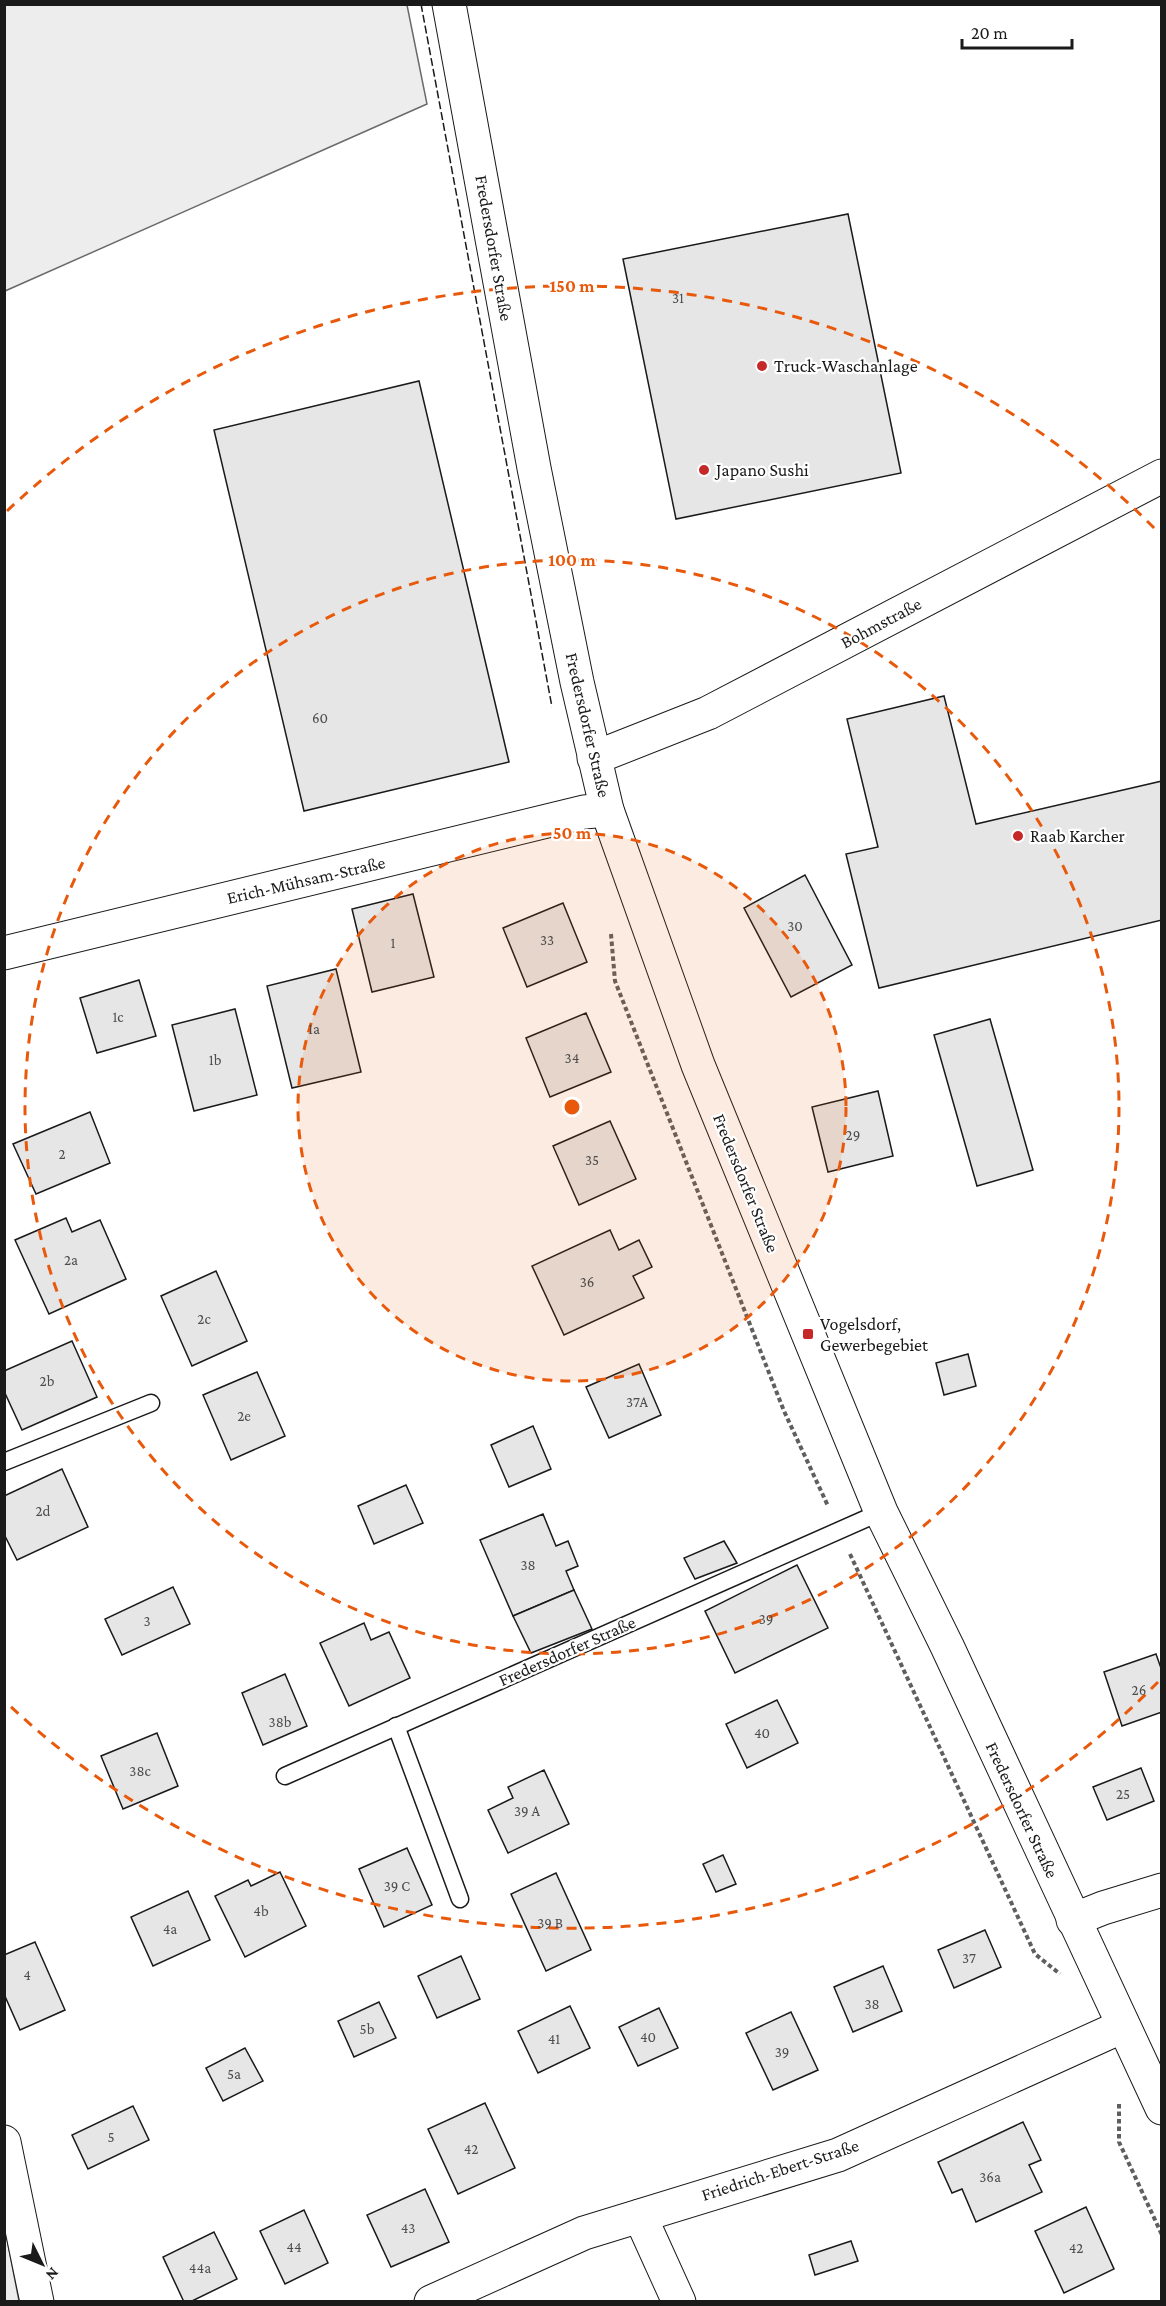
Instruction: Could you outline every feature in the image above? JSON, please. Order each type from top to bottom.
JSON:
[{"type":"street","name":"Fredersdorfer Straße","points":[[449,4],[534,468],[594,758],[607,810],[698,1065],[881,1512],[946,1646],[1161,2108]]},
{"type":"street","name":"Bohmstraße","points":[[594,758],[708,713],[1161,476]]},
{"type":"street","name":"Erich-Mühsam-Straße","points":[[4,953],[584,812],[607,810]]},
{"type":"street","points":[[1073,1920],[1102,1908],[1161,1890]]},
{"type":"street","name":"Friedrich-Ebert-Straße","points":[[431,2301],[584,2233],[838,2155],[1123,2026]]},
{"type":"street","points":[[4,2142],[37,2301]]},
{"type":"street","points":[[640,2216],[679,2301]]},
{"type":"lane","points":[[4,1462],[151,1403]]},
{"type":"lane","name":"Fredersdorfer Straße","points":[[285,1776],[881,1512]]},
{"type":"lane","points":[[396,1726],[460,1899]]},
{"type":"shaded area","points":[[5,4],[407,5],[427,104],[5,291]]},
{"type":"shaded area","points":[[5,2229],[19,2301],[5,2301]]},
{"type":"building","name":"Truck-Waschanlage","points":[[848,214],[901,473],[676,519],[623,259]]},
{"type":"building","points":[[419,381],[509,762],[304,811],[214,430]]},
{"type":"building","name":"Raab Karcher","points":[[944,696],[976,824],[1162,781],[1162,920],[879,988],[846,854],[878,847],[847,719]]},
{"type":"building","points":[[805,875],[852,965],[791,997],[744,908]]},
{"type":"building","points":[[413,894],[434,977],[372,992],[352,909]]},
{"type":"building","points":[[563,903],[587,962],[527,987],[503,928]]},
{"type":"building","points":[[336,969],[361,1072],[292,1088],[267,986]]},
{"type":"building","points":[[139,980],[156,1036],[97,1053],[80,998]]},
{"type":"building","points":[[235,1009],[257,1095],[194,1111],[172,1025]]},
{"type":"building","points":[[586,1013],[611,1072],[550,1097],[526,1038]]},
{"type":"building","points":[[990,1019],[1033,1170],[977,1186],[934,1035]]},
{"type":"building","points":[[878,1091],[893,1156],[828,1172],[812,1107]]},
{"type":"building","points":[[90,1112],[110,1163],[36,1194],[13,1144]]},
{"type":"building","points":[[610,1121],[636,1179],[579,1205],[553,1146]]},
{"type":"building","points":[[66,1218],[72,1232],[100,1220],[126,1279],[49,1314],[15,1240]]},
{"type":"building","points":[[610,1230],[619,1250],[639,1240],[652,1267],[633,1276],[644,1298],[564,1335],[532,1266]]},
{"type":"building","points":[[216,1271],[247,1341],[192,1366],[161,1296]]},
{"type":"building","points":[[72,1341],[97,1397],[22,1430],[4,1391],[4,1371]]},
{"type":"building","points":[[968,1354],[976,1386],[944,1395],[936,1363]]},
{"type":"building","points":[[639,1364],[661,1415],[609,1438],[586,1387]]},
{"type":"building","points":[[257,1372],[285,1436],[231,1460],[203,1395]]},
{"type":"building","points":[[533,1426],[551,1469],[509,1487],[491,1445]]},
{"type":"building","points":[[62,1469],[88,1527],[17,1560],[4,1534],[4,1496]]},
{"type":"building","points":[[406,1485],[423,1523],[374,1544],[358,1506]]},
{"type":"building","points":[[543,1514],[556,1546],[568,1541],[578,1566],[566,1571],[574,1590],[513,1616],[480,1540]]},
{"type":"building","points":[[724,1541],[737,1563],[695,1579],[684,1558]]},
{"type":"building","points":[[797,1565],[828,1628],[735,1673],[705,1611]]},
{"type":"building","points":[[173,1587],[190,1624],[122,1655],[105,1619]]},
{"type":"building","points":[[574,1590],[592,1629],[531,1653],[513,1616]]},
{"type":"building","points":[[364,1623],[371,1640],[389,1632],[410,1678],[349,1706],[320,1643]]},
{"type":"building","points":[[1156,1654],[1162,1671],[1162,1712],[1122,1726],[1104,1672]]},
{"type":"building","points":[[285,1674],[307,1726],[263,1745],[242,1693]]},
{"type":"building","points":[[777,1700],[798,1743],[747,1768],[726,1724]]},
{"type":"building","points":[[157,1733],[178,1786],[123,1809],[101,1756]]},
{"type":"building","points":[[1141,1768],[1154,1801],[1107,1820],[1093,1787]]},
{"type":"building","points":[[544,1770],[569,1824],[508,1853],[488,1810],[513,1798],[508,1787]]},
{"type":"building","points":[[407,1848],[432,1905],[384,1927],[359,1869]]},
{"type":"building","points":[[723,1855],[736,1884],[716,1892],[703,1864]]},
{"type":"building","points":[[280,1872],[306,1926],[245,1957],[215,1896],[248,1880],[251,1886]]},
{"type":"building","points":[[556,1873],[591,1950],[546,1971],[511,1894]]},
{"type":"building","points":[[188,1891],[210,1940],[153,1966],[131,1917]]},
{"type":"building","points":[[985,1930],[1001,1967],[954,1988],[938,1950]]},
{"type":"building","points":[[35,1942],[65,2010],[20,2030],[4,1994],[4,1955]]},
{"type":"building","points":[[461,1956],[480,1999],[437,2018],[418,1976]]},
{"type":"building","points":[[883,1966],[902,2011],[853,2032],[834,1987]]},
{"type":"building","points":[[379,2002],[396,2038],[354,2057],[338,2021]]},
{"type":"building","points":[[570,2006],[590,2048],[538,2073],[518,2031]]},
{"type":"building","points":[[659,2008],[678,2048],[638,2066],[619,2027]]},
{"type":"building","points":[[791,2012],[818,2070],[773,2090],[746,2033]]},
{"type":"building","points":[[245,2048],[263,2081],[223,2101],[206,2068]]},
{"type":"building","points":[[485,2103],[515,2168],[458,2194],[428,2129]]},
{"type":"building","points":[[133,2106],[149,2140],[88,2169],[72,2135]]},
{"type":"building","points":[[1023,2122],[1041,2160],[1029,2165],[1042,2192],[976,2222],[962,2189],[952,2193],[938,2162]]},
{"type":"building","points":[[425,2189],[449,2242],[391,2267],[367,2215]]},
{"type":"building","points":[[1086,2207],[1114,2269],[1064,2293],[1035,2231]]},
{"type":"building","points":[[304,2210],[328,2263],[285,2284],[260,2231]]},
{"type":"building","points":[[214,2232],[237,2279],[190,2302],[184,2302],[163,2257]]},
{"type":"building","points":[[851,2241],[858,2261],[815,2275],[809,2255]]},
{"type":"fence","points":[[421,4],[552,707]]},
{"type":"place","name":"Truck-Waschanlage","points":[[762,366]]},
{"type":"place","name":"Japano Sushi","points":[[704,470]]},
{"type":"place","name":"Raab Karcher","points":[[1018,836]]},
{"type":"place","name":"Vogelsdorf, Gewerbegebiet","points":[[808,1334]]}]
